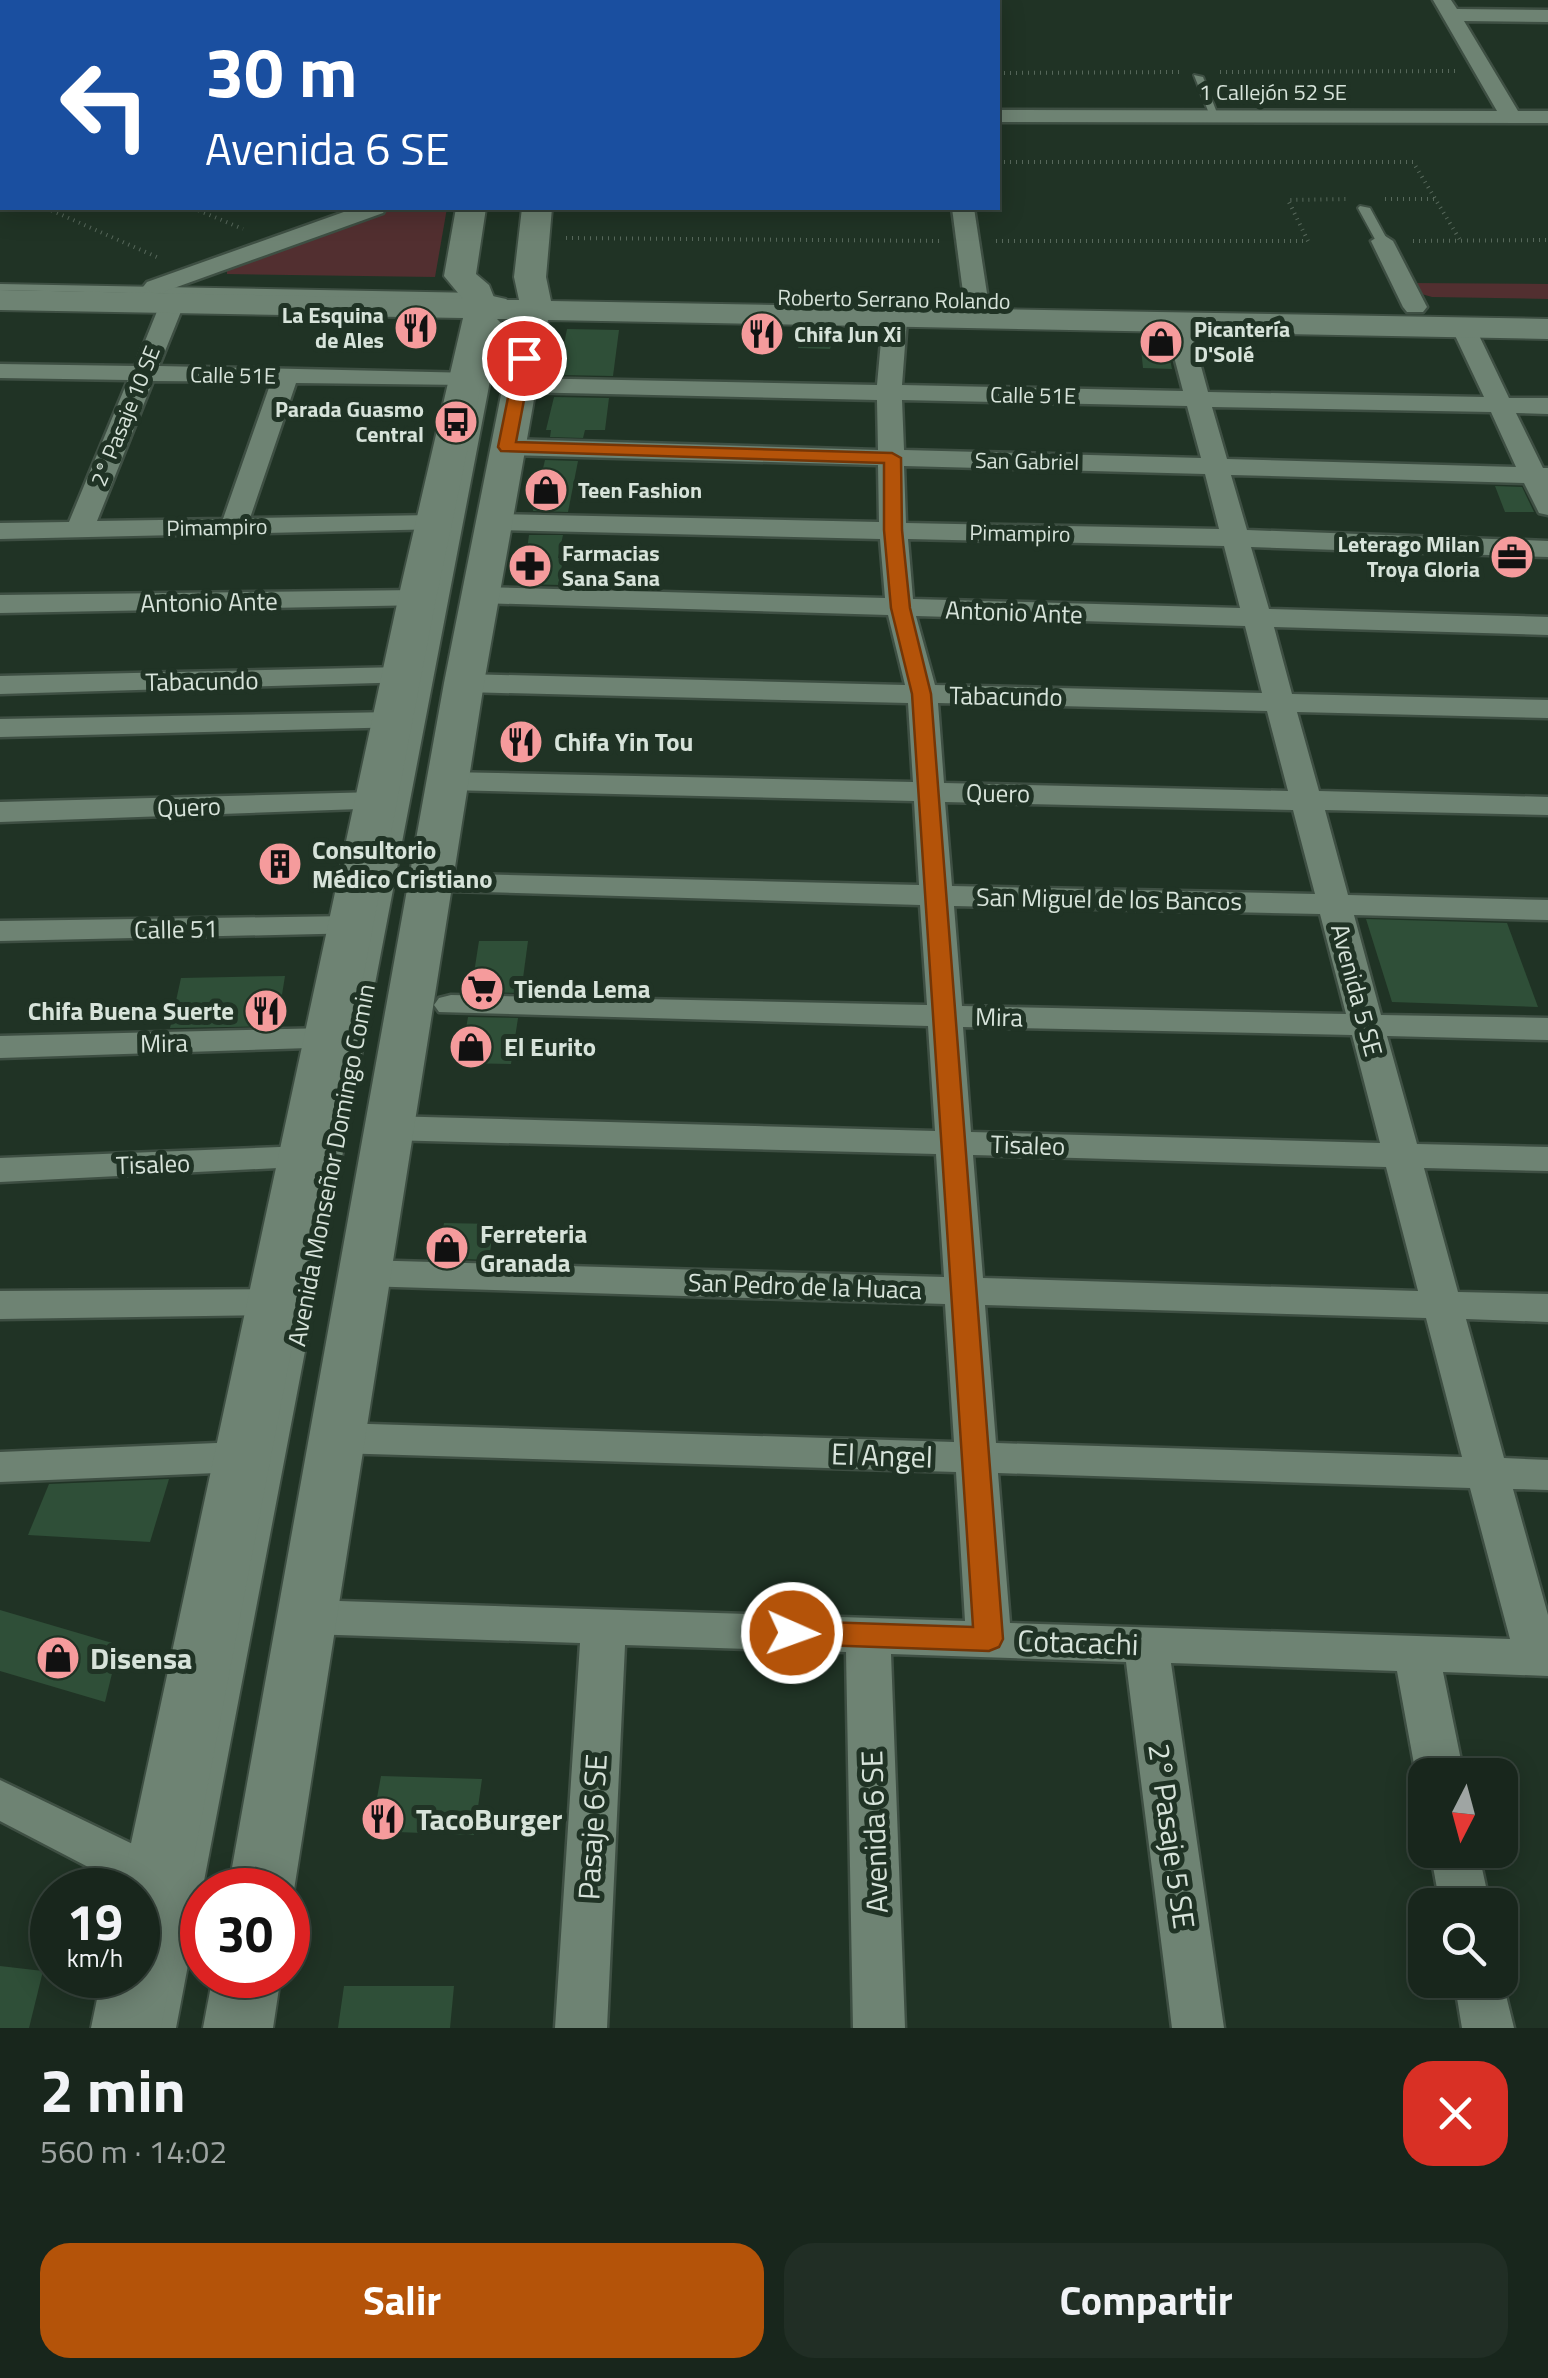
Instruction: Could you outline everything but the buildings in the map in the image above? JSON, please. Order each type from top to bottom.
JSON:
[{"type":"main road","points":[[472,210],[460,276],[479,300],[490,276],[500,210]]},
{"type":"main road","points":[[528,305],[537,210]]},
{"type":"main road","points":[[528,305],[556,276],[560,223]]},
{"type":"main road","name":"Roberto Serrano Rolando","points":[[0,291],[479,300],[896,318],[1548,329]]},
{"type":"main road","name":"Avenida Monseñor Domingo Comin","points":[[158,1868],[479,300]]},
{"type":"main road","name":"Roberto Serrano Rolando","points":[[528,305],[976,300],[1548,310]]},
{"type":"main road","name":"Avenida Monseñor Domingo Comin","points":[[265,1868],[336,1438],[349,1275],[387,1128],[519,385],[528,305]]},
{"type":"main road","name":"Avenida Monseñor Domingo Comin","points":[[126,2028],[132,1998]]},
{"type":"main road","points":[[238,2028],[243,1998]]},
{"type":"street","points":[[1446,8],[1548,16]]},
{"type":"street","points":[[1446,8],[1511,117]]},
{"type":"street","name":"1 Callejón 52 SE","points":[[1000,116],[1548,118]]},
{"type":"street","points":[[163,296],[194,273],[369,210]]},
{"type":"street","points":[[963,210],[976,300]]},
{"type":"street","points":[[1382,241],[1415,307]]},
{"type":"street","name":"2° Pasaje 10 SE","points":[[80,530],[142,373],[163,296]]},
{"type":"street","points":[[896,318],[888,392],[893,530],[900,608],[922,694],[989,1639]]},
{"type":"street","name":"Avenida 5 SE","points":[[1177,322],[1488,1473],[1543,1658]]},
{"type":"street","points":[[1463,327],[1500,405],[1541,476],[1548,507]]},
{"type":"street","name":"Calle 51E","points":[[0,371],[466,378]]},
{"type":"street","points":[[234,526],[286,375]]},
{"type":"street","name":"Calle 51E","points":[[519,385],[1548,406]]},
{"type":"street","name":"San Gabriel","points":[[506,447],[1541,476]]},
{"type":"street","name":"Pimampiro","points":[[492,522],[1548,549]]},
{"type":"street","name":"Pimampiro","points":[[0,531],[434,523]]},
{"type":"street","name":"Antonio Ante","points":[[479,595],[1548,626]]},
{"type":"street","name":"Antonio Ante","points":[[0,604],[418,599]]},
{"type":"street","name":"Tabacundo","points":[[464,683],[1548,709]]},
{"type":"street","name":"Tabacundo","points":[[0,686],[399,698]]},
{"type":"street","name":"Tabacundo","points":[[0,728],[399,698]]},
{"type":"street","name":"Quero","points":[[448,781],[1548,806]]},
{"type":"street","name":"Quero","points":[[0,812],[378,802]]},
{"type":"street","name":"San Miguel de los Bancos","points":[[430,883],[1548,910]]},
{"type":"street","name":"Calle 51","points":[[0,931],[351,926]]},
{"type":"street","name":"Mira","points":[[450,1005],[1548,1030]]},
{"type":"street","name":"Mira","points":[[0,1047],[328,1039]]},
{"type":"street","name":"Tisaleo","points":[[387,1128],[1548,1159]]},
{"type":"street","name":"Tisaleo","points":[[0,1170],[305,1158]]},
{"type":"street","name":"San Pedro de la Huaca","points":[[349,1275],[1548,1308]]},
{"type":"street","points":[[0,1305],[276,1302]]},
{"type":"street","name":"El Angel","points":[[336,1438],[1548,1475]]},
{"type":"street","points":[[0,1467],[241,1457]]},
{"type":"street","name":"Cotacachi","points":[[308,1616],[1543,1658]]},
{"type":"street","name":"Pasaje 6 SE","points":[[580,2028],[603,1626]]},
{"type":"street","name":"Avenida 6 SE","points":[[868,1636],[879,2028]]},
{"type":"street","name":"2° Pasaje 5 SE","points":[[1146,1644],[1198,2028]]},
{"type":"street","points":[[1417,1654],[1437,1758]]},
{"type":"street","points":[[0,1799],[136,1868]]},
{"type":"street","points":[[1482,1998],[1488,2028]]},
{"type":"lane","points":[[1195,74],[1214,116]]},
{"type":"lane","points":[[1362,203],[1382,241]]},
{"type":"lane","name":"Roberto Serrano Rolando","points":[[0,291],[458,305],[479,300]]},
{"type":"lane","name":"Avenida Monseñor Domingo Comin","points":[[162,2028],[495,323],[479,300]]},
{"type":"lane","name":"Avenida Monseñor Domingo Comin","points":[[359,1188],[528,305]]},
{"type":"path","points":[[1212,72],[1484,71]]},
{"type":"path","points":[[1000,72],[1195,74]]},
{"type":"path","points":[[1000,162],[1413,162],[1460,240]]},
{"type":"path","points":[[1379,199],[1434,199]]},
{"type":"path","points":[[560,223],[968,241],[1308,241],[1288,200],[1362,203]]},
{"type":"path","points":[[51,210],[194,273]]},
{"type":"path","points":[[198,210],[277,243]]},
{"type":"path","points":[[1382,241],[1548,240]]},
{"type":"shaded area","points":[[391,210],[447,210],[435,277],[227,274],[227,269]]},
{"type":"shaded area","points":[[1409,283],[1548,284],[1548,299],[1432,297],[1418,293]]},
{"type":"place","name":"La Esquina de Ales","points":[[416,328]]},
{"type":"place","name":"Chifa Jun Xi","points":[[762,334]]},
{"type":"place","name":"Picantería D'Solé","points":[[1161,342]]},
{"type":"place","name":"Parada Guasmo Central","points":[[456,422]]},
{"type":"place","name":"Teen Fashion","points":[[546,490]]},
{"type":"place","name":"Leterago Milan Troya Gloria","points":[[1512,557]]},
{"type":"place","name":"Farmacias Sana Sana","points":[[530,566]]},
{"type":"place","name":"Chifa Yin Tou","points":[[521,742]]},
{"type":"place","name":"Consultorio Médico Cristiano","points":[[280,864]]},
{"type":"place","name":"Tienda Lema","points":[[482,989]]},
{"type":"place","name":"Chifa Buena Suerte","points":[[266,1011]]},
{"type":"place","name":"El Eurito","points":[[471,1047]]},
{"type":"place","name":"Ferreteria Granada","points":[[447,1248]]},
{"type":"place","name":"Disensa","points":[[58,1658]]},
{"type":"place","name":"TacoBurger","points":[[383,1819]]},
{"type":"route","points":[[524,358],[506,447],[892,458],[900,608],[922,694],[989,1639],[792,1633]]}]
